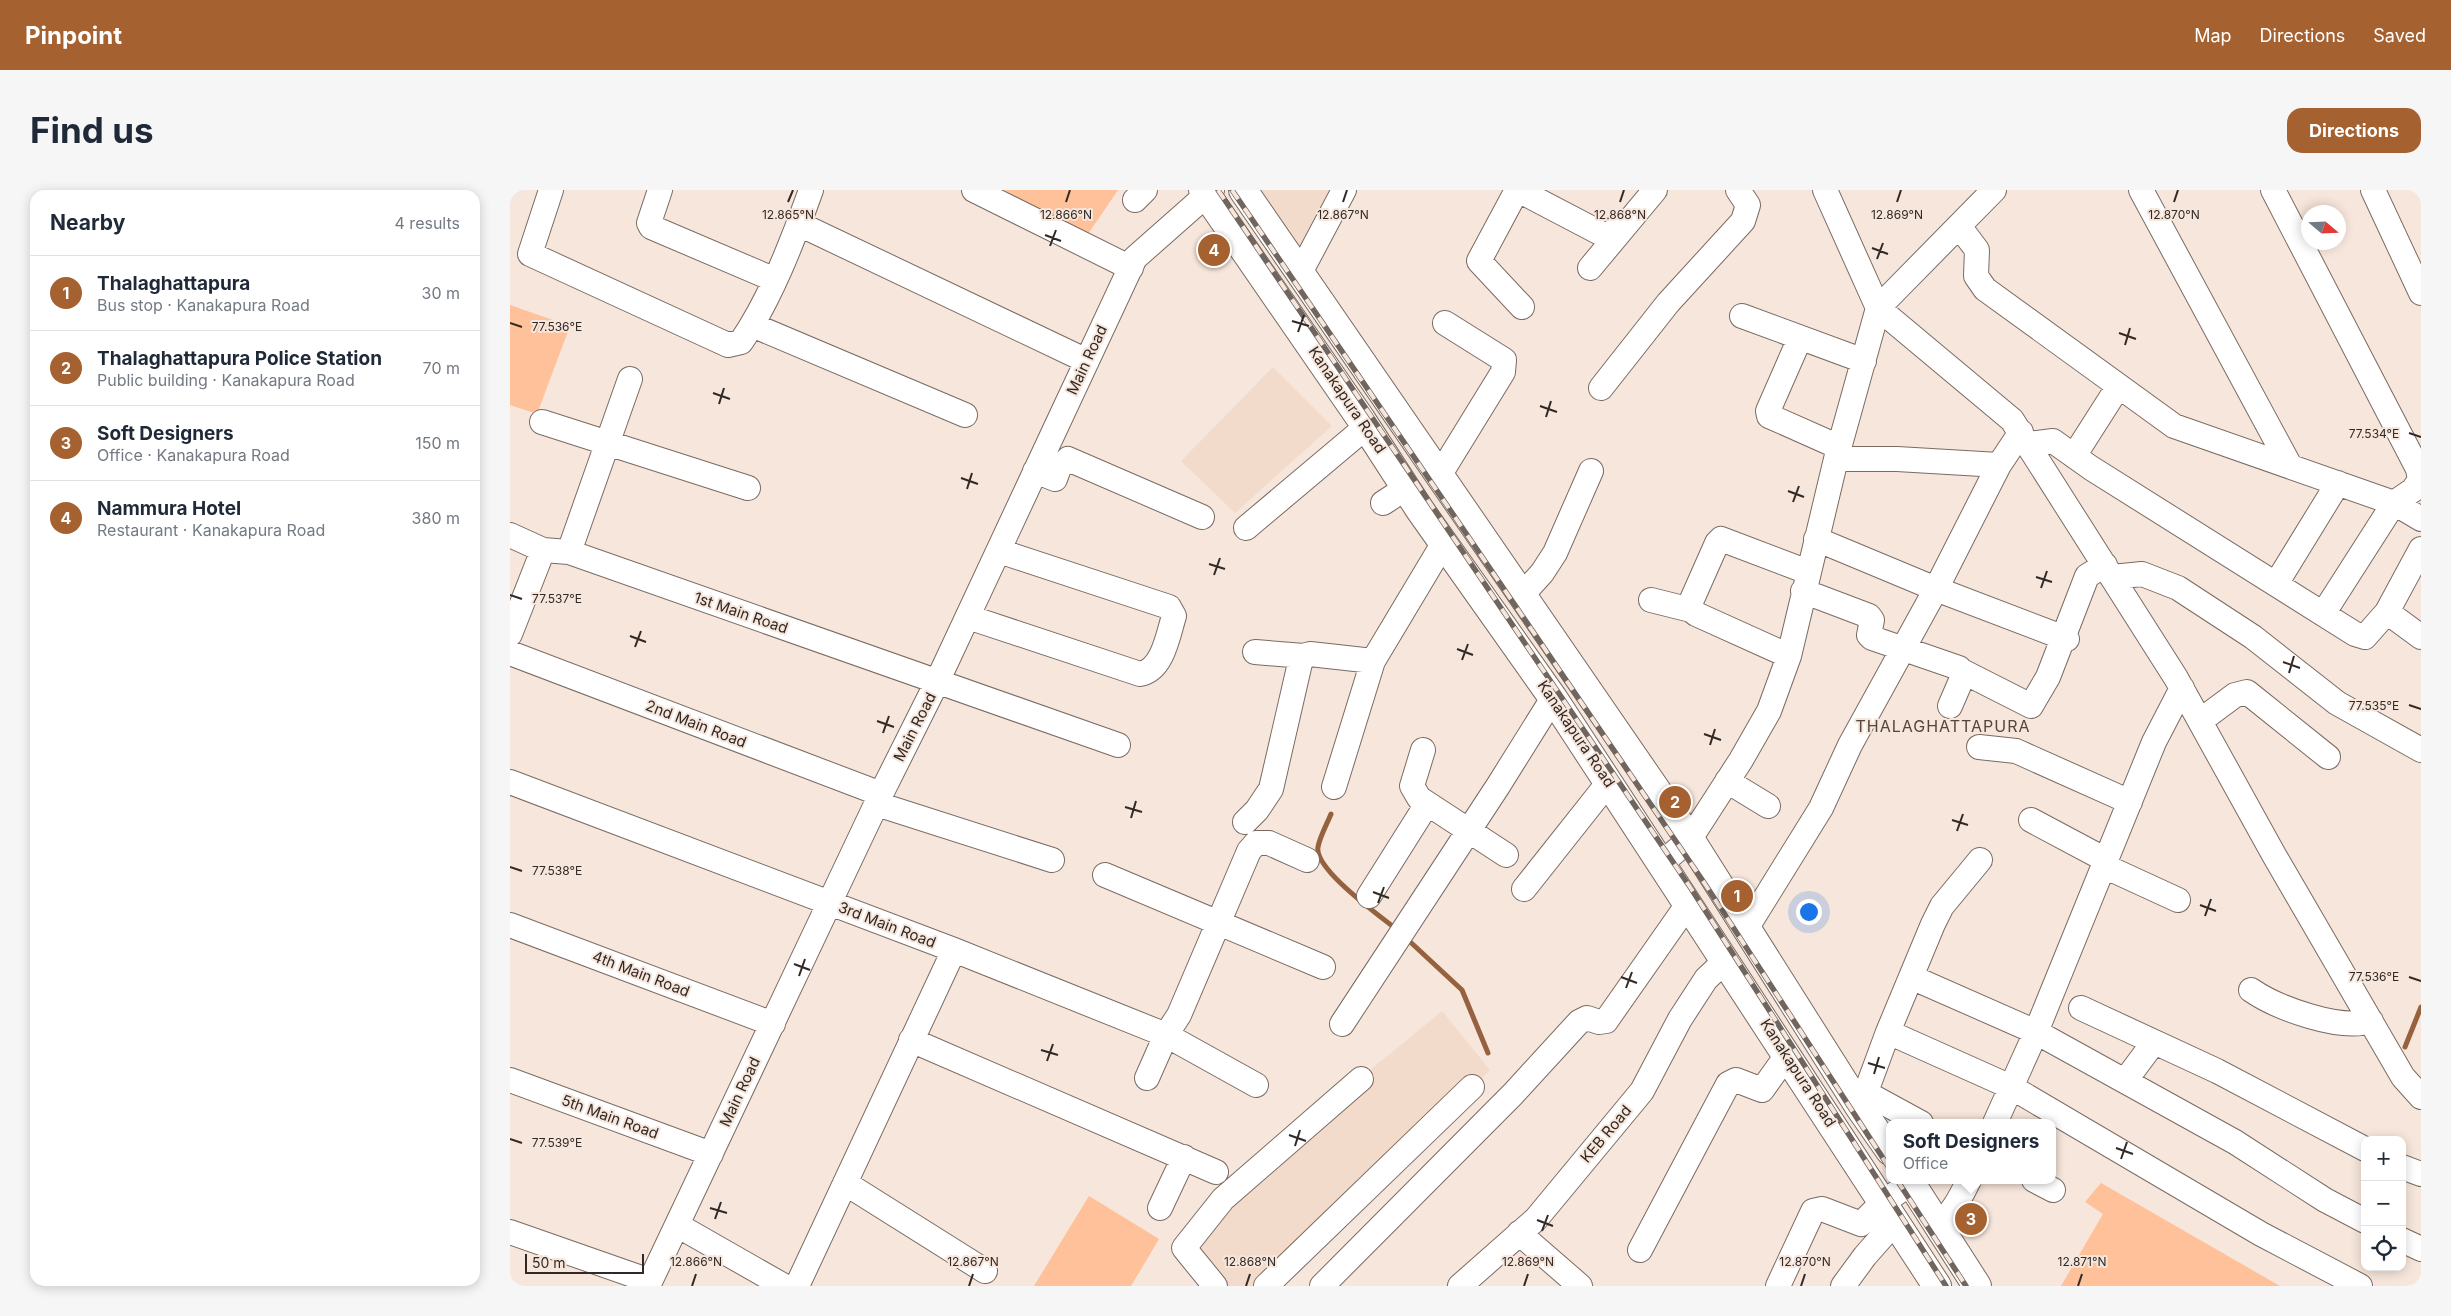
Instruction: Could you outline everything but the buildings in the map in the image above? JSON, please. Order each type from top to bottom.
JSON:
[{"type":"highway","points":[[1243,190],[1690,839],[1746,929],[1863,1101],[1886,1144]]},
{"type":"highway","name":"Kanakapura Road","points":[[1207,192],[1443,544],[1553,698],[1726,960],[1937,1286]]},
{"type":"highway","points":[[1911,1184],[1977,1286]]},
{"type":"street","points":[[551,190],[530,254],[728,345],[741,342],[752,325],[799,224],[811,190]]},
{"type":"street","points":[[660,190],[649,223],[655,230],[774,279]]},
{"type":"street","points":[[1300,273],[1344,190]]},
{"type":"street","points":[[1522,307],[1479,260],[1518,190],[1606,236],[1630,220]]},
{"type":"street","points":[[1590,268],[1654,190]]},
{"type":"street","points":[[1601,388],[1668,303],[1743,221],[1748,205],[1738,190]]},
{"type":"street","points":[[1825,190],[1878,308],[2012,420],[2025,438],[2182,688],[2274,854],[2403,1077],[2421,1098]]},
{"type":"street","points":[[1662,863],[1690,839],[1769,711],[1788,656],[1838,453],[1878,308],[1994,190]]},
{"type":"street","points":[[2141,190],[2290,466]]},
{"type":"street","points":[[2273,190],[2418,469],[2420,480],[2413,490],[2394,503],[2323,614]]},
{"type":"street","points":[[2373,190],[2421,293]]},
{"type":"street","points":[[978,191],[1130,268]]},
{"type":"street","name":"Main Road","points":[[649,1284],[879,799],[968,617],[1135,258],[1207,192]]},
{"type":"street","points":[[799,224],[1087,361]]},
{"type":"street","points":[[1958,226],[1977,250],[1976,276],[1985,289],[2174,426],[2394,503],[2421,519]]},
{"type":"street","points":[[1742,316],[1864,361]]},
{"type":"street","points":[[1439,476],[1503,372],[1504,360],[1445,323]]},
{"type":"street","points":[[752,325],[965,415]]},
{"type":"street","points":[[1800,338],[1768,411],[1769,416],[1838,453],[1897,459],[2000,465]]},
{"type":"street","points":[[569,552],[630,379]]},
{"type":"street","points":[[2074,456],[2118,387]]},
{"type":"street","points":[[542,422],[748,488]]},
{"type":"street","points":[[1246,528],[1366,427]]},
{"type":"street","points":[[2025,438],[2053,441],[2323,614],[2355,634],[2365,637],[2387,612],[2421,548]]},
{"type":"street","points":[[1746,929],[1821,808],[1850,745],[1936,589],[2000,465],[2025,438]]},
{"type":"street","points":[[1036,471],[1055,479],[1059,468],[1068,459],[1202,517]]},
{"type":"street","points":[[1522,596],[1542,573],[1555,553],[1591,471]]},
{"type":"street","points":[[2276,584],[2338,483]]},
{"type":"street","points":[[1383,503],[1406,488]]},
{"type":"street","points":[[510,534],[543,550],[510,634]]},
{"type":"street","points":[[1691,610],[1690,604],[1717,543],[1721,539],[1806,581],[1869,616],[1872,620],[1869,635],[1872,638],[1904,648],[1962,671],[2031,706],[2048,677],[2065,638],[2087,576],[2108,571],[2142,574],[2178,588],[2253,637],[2337,703],[2421,750]]},
{"type":"street","points":[[1816,539],[1936,589],[2065,638]]},
{"type":"street","points":[[1334,787],[1373,661],[1443,544]]},
{"type":"street","name":"1st Main Road","points":[[543,550],[569,552],[1118,745]]},
{"type":"street","points":[[968,617],[1140,674],[1148,673],[1158,662],[1174,616],[1169,607],[999,551]]},
{"type":"street","points":[[1651,600],[1691,610],[1788,656]]},
{"type":"street","points":[[2387,612],[2421,637]]},
{"type":"street","points":[[1254,652],[1304,656],[1310,654],[1373,661]]},
{"type":"street","name":"2nd Main Road","points":[[510,653],[879,799],[1052,860]]},
{"type":"street","points":[[1245,822],[1257,810],[1271,789],[1300,663],[1304,656]]},
{"type":"street","points":[[1950,706],[1963,676],[1962,671]]},
{"type":"street","points":[[1997,1119],[2036,1032],[2154,742],[2182,688]]},
{"type":"street","points":[[2200,721],[2235,695],[2247,692],[2328,757]]},
{"type":"street","points":[[1342,1024],[1553,698]]},
{"type":"street","points":[[1979,747],[2016,751],[2130,802]]},
{"type":"street","points":[[1423,750],[1412,786],[1418,798],[1506,855]]},
{"type":"street","points":[[1727,781],[1768,806]]},
{"type":"street","name":"3rd Main Road","points":[[510,782],[954,950],[1166,1035],[1256,1085]]},
{"type":"street","points":[[1524,889],[1608,783]]},
{"type":"street","points":[[1369,896],[1427,804]]},
{"type":"street","points":[[2031,820],[2105,863],[2178,900]]},
{"type":"street","points":[[1147,1078],[1166,1035],[1179,1015],[1249,851],[1256,843],[1269,842],[1307,860]]},
{"type":"street","points":[[1910,1119],[1863,1101],[1910,977],[1942,906],[1980,860]]},
{"type":"street","points":[[1105,875],[1217,924],[1323,967]]},
{"type":"street","points":[[1322,1286],[1513,1094],[1580,1022],[1587,1018],[1598,1022],[1606,1021],[1688,904]]},
{"type":"street","name":"4th Main Road","points":[[510,925],[772,1024]]},
{"type":"street","points":[[797,1286],[954,950]]},
{"type":"street","name":"KEB Road","points":[[1460,1286],[1536,1219],[1642,1090],[1680,1019],[1706,979],[1726,960]]},
{"type":"street","points":[[1910,977],[2036,1032],[2235,1142],[2325,1200],[2361,1219]]},
{"type":"street","points":[[2251,990],[2276,1005],[2298,1013],[2353,1023],[2371,1021]]},
{"type":"street","points":[[2081,1008],[2217,1071],[2361,1147]]},
{"type":"street","points":[[1888,1032],[2011,1086],[2261,1234],[2360,1286]]},
{"type":"street","points":[[912,1040],[1216,1172]]},
{"type":"street","points":[[2126,1081],[2154,1042]]},
{"type":"street","points":[[1640,1250],[1728,1084],[1736,1080],[1762,1090],[1787,1055]]},
{"type":"street","points":[[1215,1286],[1184,1248],[1223,1199],[1361,1079]]},
{"type":"street","name":"5th Main Road","points":[[510,1080],[710,1154]]},
{"type":"street","points":[[1266,1286],[1472,1087]]},
{"type":"street","points":[[1160,1208],[1184,1157]]},
{"type":"street","points":[[2406,1168],[2421,1174]]},
{"type":"street","points":[[845,1183],[985,1271]]},
{"type":"street","points":[[1843,1286],[1865,1256],[1889,1212],[1909,1184]]},
{"type":"street","points":[[1937,1225],[1944,1221],[1961,1196],[1966,1184]]},
{"type":"street","points":[[1778,1286],[1813,1211],[1822,1209],[1861,1224],[1889,1212]]},
{"type":"street","points":[[676,1225],[784,1286]]},
{"type":"street","points":[[510,1232],[649,1284]]},
{"type":"street","points":[[1520,1233],[1580,1286]]},
{"type":"street","points":[[2406,1242],[2421,1249]]},
{"type":"shaded area","points":[[1000,190],[1118,190],[1086,237]]},
{"type":"shaded area","points":[[1260,190],[1340,190],[1305,257]]},
{"type":"shaded area","points":[[510,305],[570,326],[537,414],[510,405]]},
{"type":"shaded area","points":[[1273,367],[1332,426],[1235,513],[1181,461]]},
{"type":"shaded area","points":[[1442,1011],[1490,1070],[1272,1286],[1201,1286],[1203,1282],[1173,1240],[1224,1190]]},
{"type":"shaded area","points":[[2101,1183],[2280,1286],[2061,1286],[2103,1214],[2085,1202]]},
{"type":"shaded area","points":[[1089,1196],[1159,1239],[1131,1286],[1034,1286]]},
{"type":"waterway","points":[[1331,814],[1318,847],[1326,867],[1349,891],[1396,929]]},
{"type":"waterway","points":[[1406,938],[1462,990],[1488,1053]]},
{"type":"waterway","points":[[2405,1047],[2421,1007]]},
{"type":"railway","points":[[1218,190],[1692,890],[1946,1286]]},
{"type":"railway","points":[[1232,190],[1705,884],[1886,1163]]},
{"type":"railway","points":[[1900,1184],[1966,1286]]},
{"type":"place","name":"Nammura Hotel","points":[[1214,250]]},
{"type":"place","name":"Thalaghattapura Police Station","points":[[1675,802]]},
{"type":"place","name":"Thalaghattapura","points":[[1737,896]]},
{"type":"place","name":"Soft Designers","points":[[1971,1219]]},
{"type":"district","name":"THALAGHATTAPURA","points":[[1943,726]]}]
